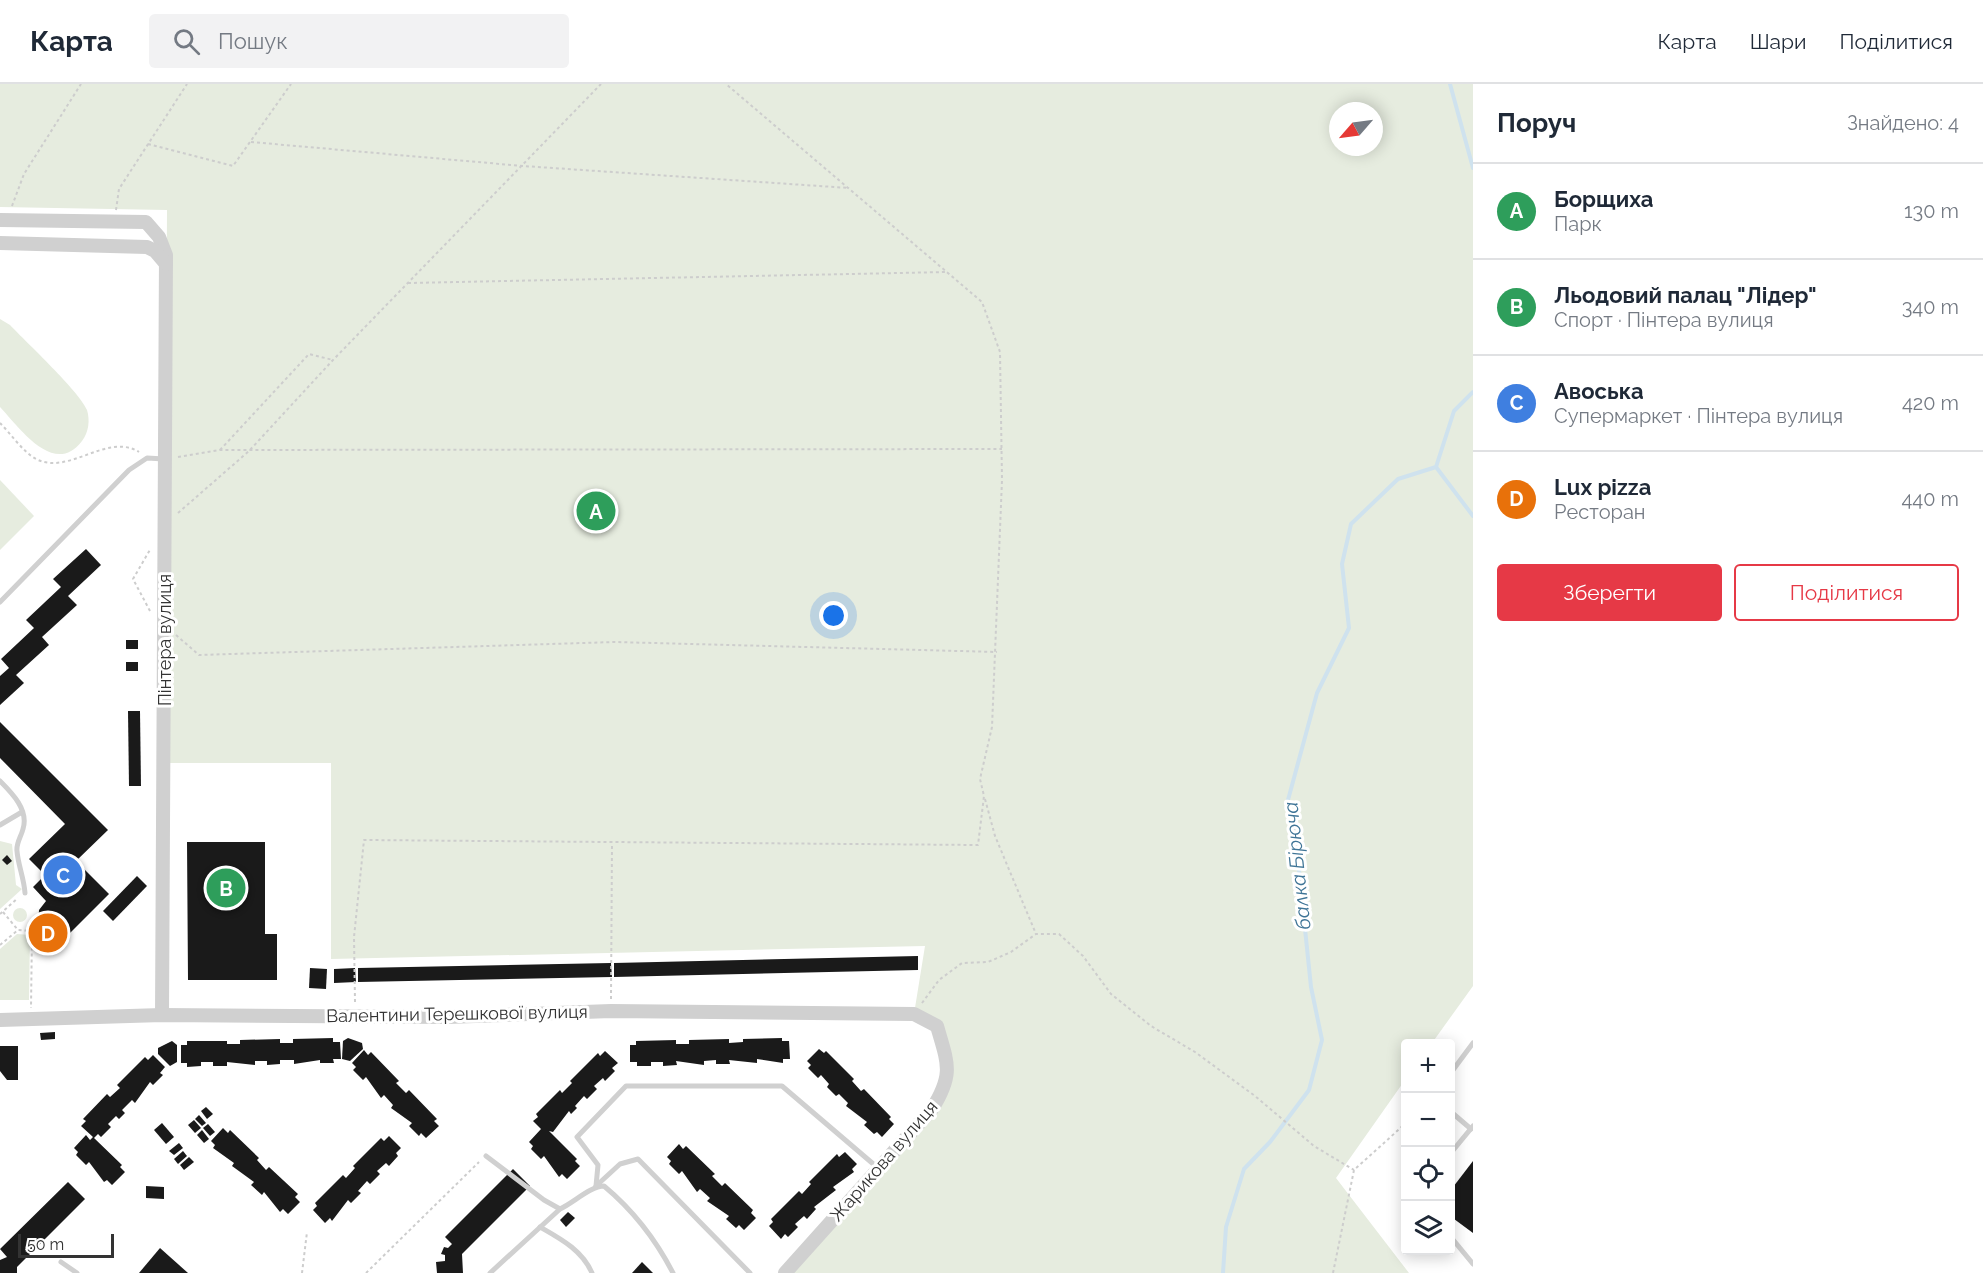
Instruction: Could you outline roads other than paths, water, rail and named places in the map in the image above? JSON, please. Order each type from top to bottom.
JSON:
[{"type":"street","name":"Пінтера вулиця","points":[[3,220],[146,222],[153,227],[164,244],[166,264],[166,523],[162,1015]]},
{"type":"street","points":[[0,243],[147,247],[155,251],[166,264]]},
{"type":"street","name":"Валентини Терешкової вулиця","points":[[0,1020],[162,1015],[355,1018],[611,1011],[914,1014]]},
{"type":"street","name":"Жарикова вулиця","points":[[785,1273],[932,1109],[943,1092],[949,1068],[937,1026],[914,1014]]},
{"type":"lane","points":[[0,602],[129,470],[147,458],[166,459]]},
{"type":"lane","points":[[0,781],[12,793],[22,812],[24,827],[17,853],[23,873],[25,893]]},
{"type":"lane","points":[[0,825],[22,812]]},
{"type":"lane","points":[[1455,1067],[1473,1043]]},
{"type":"lane","points":[[596,1186],[598,1165],[577,1137],[626,1086],[782,1086],[879,1168]]},
{"type":"lane","points":[[1455,1115],[1472,1127],[1455,1149]]},
{"type":"lane","points":[[486,1156],[544,1200],[560,1209]]},
{"type":"lane","points":[[490,1273],[560,1209],[577,1201],[620,1164],[638,1159],[750,1273]]},
{"type":"lane","points":[[596,1186],[604,1186],[631,1209],[660,1248],[673,1273]]},
{"type":"lane","points":[[540,1227],[571,1246],[587,1262],[592,1273]]},
{"type":"lane","points":[[1455,1242],[1473,1264]]},
{"type":"lane","points":[[61,1262],[77,1273]]},
{"type":"waterway","name":"балка Бірюча","points":[[1450,84],[1473,168]]},
{"type":"waterway","name":"балка Бірюча","points":[[1223,1273],[1226,1227],[1244,1169],[1270,1142],[1309,1090],[1322,1040],[1311,987],[1298,861],[1288,800],[1317,693],[1349,628],[1342,564],[1351,524],[1398,479],[1436,467],[1454,411],[1473,392]]},
{"type":"waterway","points":[[1436,467],[1473,516]]},
{"type":"place","name":"Борщиха","points":[[596,511]]},
{"type":"place","name":"Авоська","points":[[63,875]]},
{"type":"place","name":"Льодовий палац \"Лідер\"","points":[[226,888]]},
{"type":"place","name":"Lux pizza","points":[[48,933]]}]
